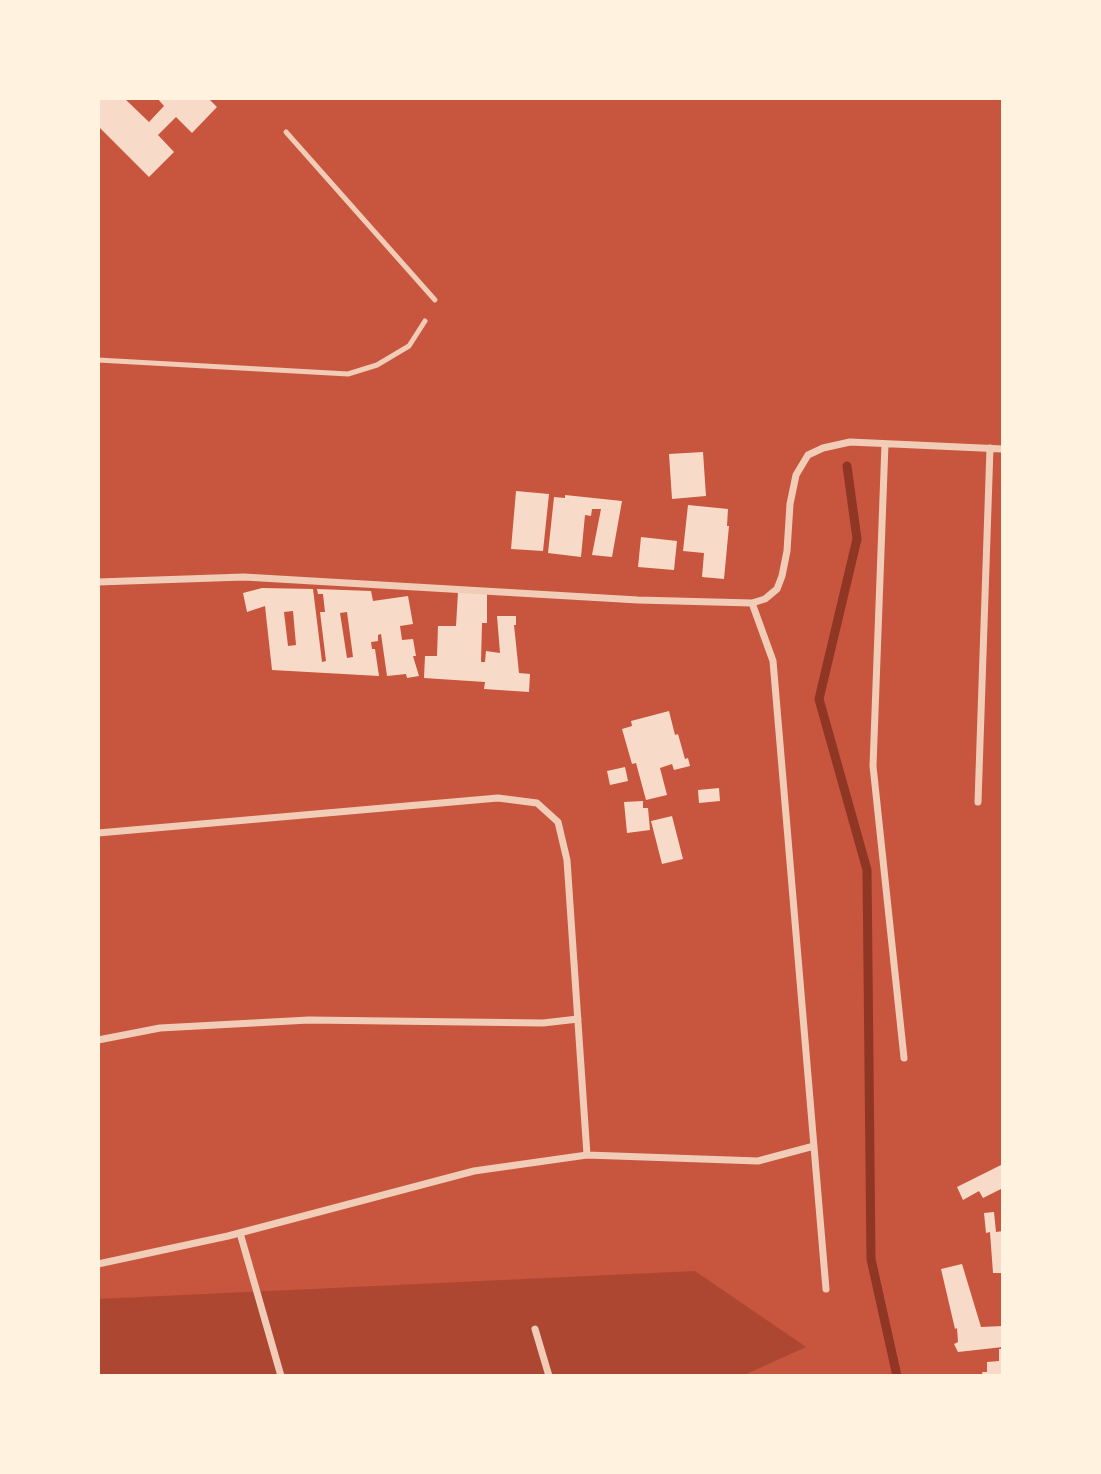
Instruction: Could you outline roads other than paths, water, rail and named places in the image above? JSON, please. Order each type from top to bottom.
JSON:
[{"type":"street","points":[[98,582],[244,577],[638,600],[752,603],[765,599],[776,589],[782,576],[796,475],[808,456],[823,448],[850,442],[1003,449]]},
{"type":"street","points":[[885,444],[873,766],[904,1058]]},
{"type":"street","points":[[978,802],[990,448]]},
{"type":"street","points":[[752,603],[773,661],[826,1289]]},
{"type":"street","points":[[98,833],[498,798],[537,803],[558,822],[567,860],[587,1155]]},
{"type":"street","points":[[98,1040],[160,1028],[309,1020],[543,1023],[578,1019]]},
{"type":"street","points":[[98,1264],[240,1233],[474,1171],[587,1155],[758,1161],[814,1146]]},
{"type":"street","points":[[240,1233],[282,1376]]},
{"type":"street","points":[[535,1329],[549,1376]]},
{"type":"lane","points":[[286,132],[435,300]]},
{"type":"lane","points":[[98,360],[348,374],[377,365],[409,346],[425,321]]},
{"type":"waterway","points":[[847,466],[857,539],[819,699],[867,870],[871,1259],[897,1376]]}]
